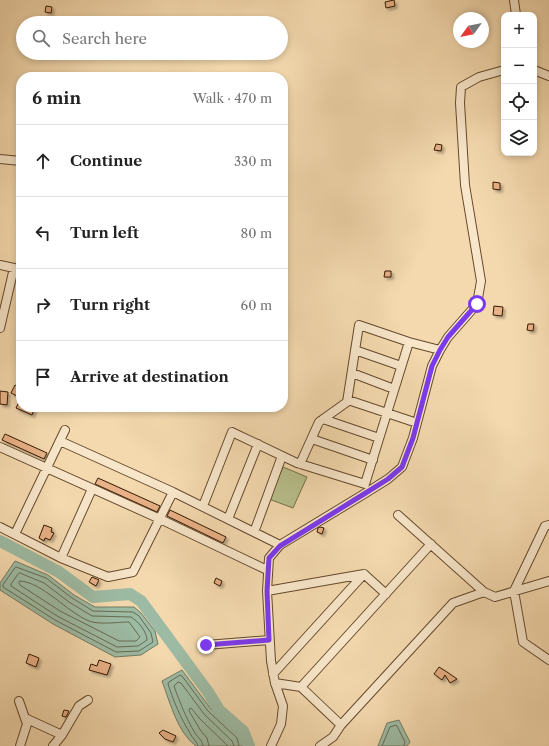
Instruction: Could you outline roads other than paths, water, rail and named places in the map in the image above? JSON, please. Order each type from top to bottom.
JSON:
[{"type":"street","points":[[514,0],[516,12]]},
{"type":"street","points":[[271,746],[282,724],[283,706],[273,674],[269,640],[267,570],[269,558],[280,546],[388,479],[402,467],[417,423],[432,366],[448,337],[477,304],[481,281],[465,185],[460,103],[461,87],[479,77],[501,71]]},
{"type":"street","points":[[537,71],[549,76]]},
{"type":"street","points":[[0,159],[16,161]]},
{"type":"street","points":[[0,265],[16,267]]},
{"type":"street","points":[[0,328],[16,271]]},
{"type":"street","points":[[300,464],[319,422],[348,400],[359,325],[408,342],[440,350]]},
{"type":"street","points":[[203,506],[232,432],[300,464],[365,484],[408,342]]},
{"type":"street","points":[[355,350],[401,366]]},
{"type":"street","points":[[352,373],[394,389]]},
{"type":"street","points":[[348,400],[417,423]]},
{"type":"street","points":[[323,419],[379,438]]},
{"type":"street","points":[[15,534],[65,430]]},
{"type":"street","points":[[312,439],[373,460]]},
{"type":"street","points":[[60,441],[203,506],[280,546]]},
{"type":"street","points":[[228,519],[258,444]]},
{"type":"street","points":[[0,447],[160,519],[267,570]]},
{"type":"street","points":[[256,527],[282,456]]},
{"type":"street","points":[[61,558],[92,489]]},
{"type":"street","points":[[0,527],[61,558],[108,577],[134,572],[173,492]]},
{"type":"street","points":[[398,515],[484,592],[495,597],[549,581]]},
{"type":"street","points":[[549,525],[545,526],[514,591],[523,642],[549,660]]},
{"type":"street","points":[[301,687],[431,544]]},
{"type":"street","points":[[364,574],[386,594]]},
{"type":"street","points":[[267,591],[364,574]]},
{"type":"street","points":[[273,674],[364,574]]},
{"type":"street","points":[[320,746],[333,737],[341,725],[453,603],[484,592]]},
{"type":"street","points":[[206,645],[269,640]]},
{"type":"street","points":[[275,683],[301,687],[341,725]]},
{"type":"street","points":[[53,746],[62,735],[79,706],[88,700]]},
{"type":"street","points":[[19,701],[27,724],[20,746]]},
{"type":"street","points":[[25,718],[62,735]]},
{"type":"water","points":[[15,561],[48,575],[74,595],[95,607],[134,607],[141,613],[155,631],[158,644],[141,655],[115,657],[53,624],[0,590],[0,583]]},
{"type":"water","points":[[182,670],[211,709],[240,736],[243,746],[196,746],[189,740],[179,725],[162,681]]},
{"type":"water","points":[[399,720],[410,742],[407,746],[378,746],[387,723]]},
{"type":"waterway","points":[[0,541],[59,572],[93,597],[130,594],[141,601],[208,692],[219,710],[243,731],[249,746]]}]
